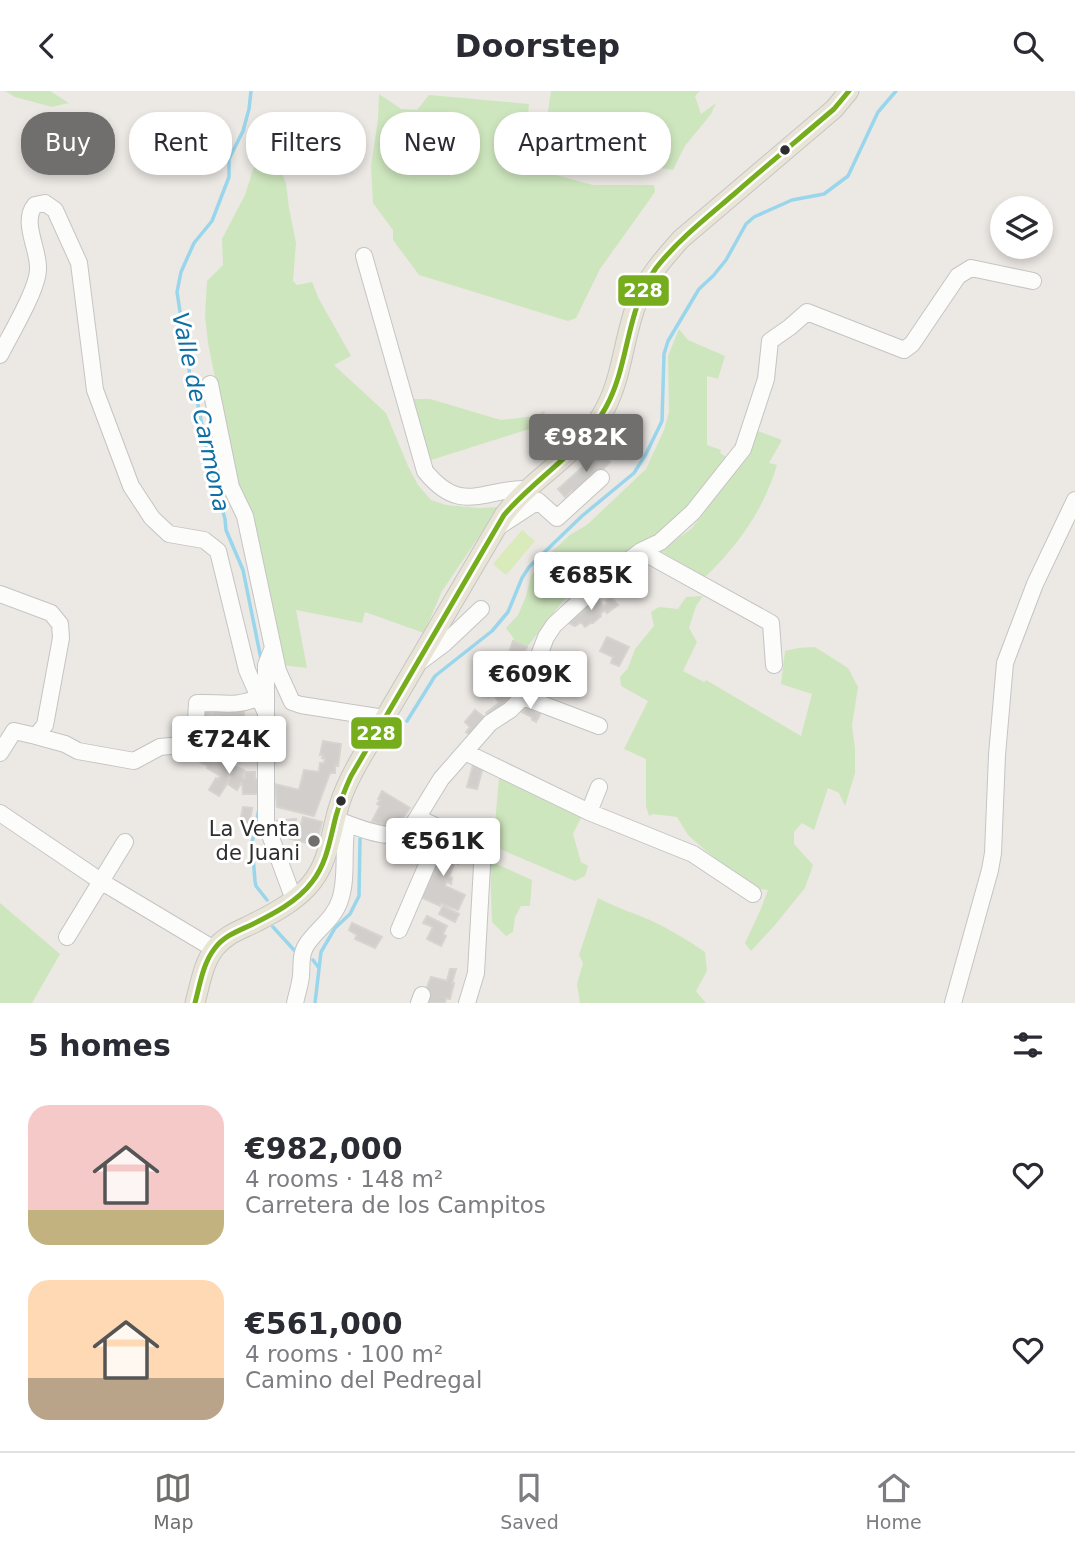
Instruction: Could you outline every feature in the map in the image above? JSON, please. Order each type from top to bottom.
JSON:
[{"type":"main road","points":[[195,1003],[206,962],[214,949],[236,930],[294,900],[314,881],[341,822],[347,784],[496,529],[515,501],[582,441],[606,408],[638,300],[662,261],[681,239],[834,109],[849,91]]},
{"type":"street","points":[[0,355],[38,278],[38,261],[29,220],[30,211],[35,205],[45,203],[55,211],[79,263],[95,390],[131,486],[152,518],[169,534],[204,540],[218,551],[247,670],[262,704]]},
{"type":"street","points":[[364,256],[425,471],[439,486],[456,496],[483,496],[513,488],[530,489]]},
{"type":"street","points":[[295,1003],[306,945],[325,925],[342,895],[344,843],[341,822],[395,835],[411,828],[441,779],[490,723],[510,711],[523,697],[545,637],[554,625],[605,577],[641,551],[660,542],[692,512],[743,449],[766,379],[770,341],[807,312],[904,350],[912,344],[958,276],[971,268],[1033,281]]},
{"type":"street","points":[[210,384],[231,487],[245,516],[278,671],[292,702],[384,718]]},
{"type":"street","points":[[496,529],[538,501],[557,518],[601,478]]},
{"type":"street","points":[[953,1003],[992,862],[1005,663],[1035,585],[1075,500]]},
{"type":"street","points":[[641,551],[771,623],[774,665]]},
{"type":"street","points":[[0,594],[51,613],[60,624],[61,638],[45,725],[36,736]]},
{"type":"street","points":[[416,664],[445,643],[481,609]]},
{"type":"street","points":[[273,648],[266,665],[262,704],[266,824],[294,900]]},
{"type":"street","points":[[523,697],[599,726]]},
{"type":"street","points":[[0,753],[14,731],[65,744],[78,751],[134,761],[160,747],[191,744],[195,739],[197,703],[262,704]]},
{"type":"street","points":[[465,752],[589,812],[693,854],[753,894]]},
{"type":"street","points":[[589,812],[599,787]]},
{"type":"street","points":[[0,813],[102,882],[214,949]]},
{"type":"street","points":[[418,818],[483,848],[476,973],[467,1003]]},
{"type":"street","points":[[399,930],[442,830]]},
{"type":"street","points":[[67,937],[125,842]]},
{"type":"green space","points":[[5,91],[50,91],[69,103],[52,107],[15,97]]},
{"type":"green space","points":[[551,91],[700,91],[695,96],[701,114],[716,103],[711,114],[685,146],[673,170],[671,112],[548,112]]},
{"type":"green space","points":[[379,94],[401,109],[417,110],[429,95],[529,104],[528,112],[494,112],[494,175],[556,175],[593,185],[654,185],[655,192],[600,269],[576,318],[568,321],[419,275],[393,240],[393,230],[373,203],[371,166]]},
{"type":"green space","points":[[251,175],[283,175],[296,243],[293,281],[297,285],[312,282],[351,356],[334,365],[386,413],[418,485],[431,500],[446,505],[499,507],[442,591],[424,633],[365,612],[362,623],[296,610],[307,668],[281,665],[236,482],[208,343],[205,315],[207,281],[223,265],[222,239],[245,195]]},
{"type":"green space","points":[[679,329],[688,340],[725,356],[718,379],[707,376],[707,445],[721,450],[720,453],[728,458],[690,508],[656,539],[566,597],[527,647],[513,641],[506,628],[518,615],[531,576],[543,560],[570,535],[588,524],[646,469],[669,412],[668,356]]},
{"type":"green space","points":[[411,399],[430,399],[501,420],[535,416],[544,411],[548,423],[428,461]]},
{"type":"green space","points":[[755,430],[782,440],[769,463],[777,465],[772,481],[739,540],[705,577],[660,551],[691,529],[751,452]]},
{"type":"green space","points":[[522,530],[535,541],[506,575],[493,564]]},
{"type":"green space","points":[[703,596],[696,606],[689,628],[697,642],[683,671],[704,682],[706,680],[801,736],[812,694],[781,684],[785,651],[815,647],[848,668],[858,687],[852,725],[855,773],[845,806],[839,793],[828,788],[814,830],[802,823],[794,832],[794,844],[813,865],[805,888],[751,951],[745,943],[768,890],[755,888],[706,851],[688,835],[677,817],[653,814],[649,816],[646,806],[646,759],[624,749],[648,701],[621,686],[620,677],[628,668],[635,649],[654,626],[651,612],[659,607],[678,609],[686,597]]},
{"type":"green space","points":[[499,778],[582,816],[573,834],[581,862],[588,866],[585,876],[575,881],[493,846]]},
{"type":"green space","points":[[490,861],[532,880],[530,906],[521,906],[515,917],[513,932],[506,936],[492,922]]},
{"type":"green space","points":[[598,898],[657,923],[705,952],[707,971],[696,991],[706,1003],[580,1003],[577,984],[583,963],[579,955]]},
{"type":"green space","points":[[0,903],[60,954],[32,1003],[0,1003]]},
{"type":"building","points":[[620,425],[630,435],[618,446],[608,437]]},
{"type":"building","points":[[605,447],[612,455],[607,460],[610,462],[576,496],[572,490],[565,497],[558,489]]},
{"type":"building","points":[[596,594],[603,607],[611,597],[618,605],[607,613],[605,610],[593,623],[585,627],[581,622],[575,626],[564,621]]},
{"type":"building","points":[[607,637],[629,647],[619,666],[611,663],[613,657],[600,651]]},
{"type":"building","points":[[513,641],[527,647],[515,678],[502,672]]},
{"type":"building","points":[[491,679],[501,686],[503,682],[520,693],[490,718],[486,713],[499,703],[493,693],[488,697],[485,694],[489,690],[485,686]]},
{"type":"building","points":[[524,701],[542,711],[536,722],[518,710]]},
{"type":"building","points":[[199,704],[212,706],[209,737],[197,732]]},
{"type":"building","points":[[214,705],[244,708],[244,721],[257,720],[256,738],[244,739],[244,751],[236,752],[236,740],[228,740],[228,751],[225,751],[225,740],[221,740],[220,716],[213,716]]},
{"type":"building","points":[[475,710],[488,720],[473,737],[466,732],[470,727],[465,722]]},
{"type":"building","points":[[323,741],[341,744],[338,766],[335,765],[335,773],[330,773],[314,816],[277,807],[275,784],[299,790],[304,770],[319,772],[320,763],[324,763],[323,755],[320,755]]},
{"type":"building","points":[[204,749],[230,767],[244,770],[243,778],[245,772],[255,772],[258,794],[243,794],[242,783],[237,790],[229,785],[231,777],[228,775],[227,784],[219,796],[209,790],[220,776],[200,762]]},
{"type":"building","points":[[473,765],[483,767],[477,789],[467,787]]},
{"type":"building","points":[[382,791],[410,808],[396,827],[372,821],[380,806],[377,804]]},
{"type":"building","points":[[243,807],[252,808],[249,828],[243,826]]},
{"type":"building","points":[[303,817],[322,822],[316,845],[279,836],[277,821],[296,819],[294,830],[299,831]]},
{"type":"building","points":[[450,837],[467,846],[458,864],[455,862],[449,877],[452,878],[451,884],[447,881],[445,886],[465,895],[458,910],[441,903],[440,906],[416,895],[437,854],[446,859],[450,849],[446,846]]},
{"type":"building","points":[[443,906],[459,914],[455,922],[439,914]]},
{"type":"building","points":[[427,916],[447,926],[441,946],[427,939],[433,927],[423,923]]},
{"type":"building","points":[[352,923],[382,937],[375,948],[355,939],[357,935],[349,930]]},
{"type":"building","points":[[450,969],[456,969],[450,999],[446,998],[445,1003],[421,1003],[431,977],[447,981]]},
{"type":"waterway","name":"Valle de Carmona","points":[[251,91],[243,131],[229,159],[229,177],[212,221],[194,243],[181,272],[177,292],[190,376],[210,465],[226,530],[243,570],[261,659]]},
{"type":"waterway","points":[[407,721],[435,676],[492,631],[508,612],[529,567],[582,516],[634,473],[662,421],[664,354],[668,341],[699,289],[726,260],[746,224],[754,217],[792,200],[824,194],[848,176],[878,112],[896,91]]},
{"type":"waterway","name":"Valle de Carmona","points":[[259,809],[252,843],[255,881],[267,900]]},
{"type":"waterway","points":[[315,1003],[321,952],[335,928],[350,914],[359,896],[360,839]]},
{"type":"waterway","points":[[273,927],[294,950]]},
{"type":"waterway","points":[[313,960],[319,968]]},
{"type":"transit line","name":"228","points":[[195,1003],[205,967],[219,944],[292,901],[317,875],[325,859],[351,776],[504,515],[572,451],[606,407],[620,373],[638,302],[656,268],[693,230],[834,109],[849,91]]},
{"type":"place","name":"La Venta de Juani","points":[[314,841]]}]
